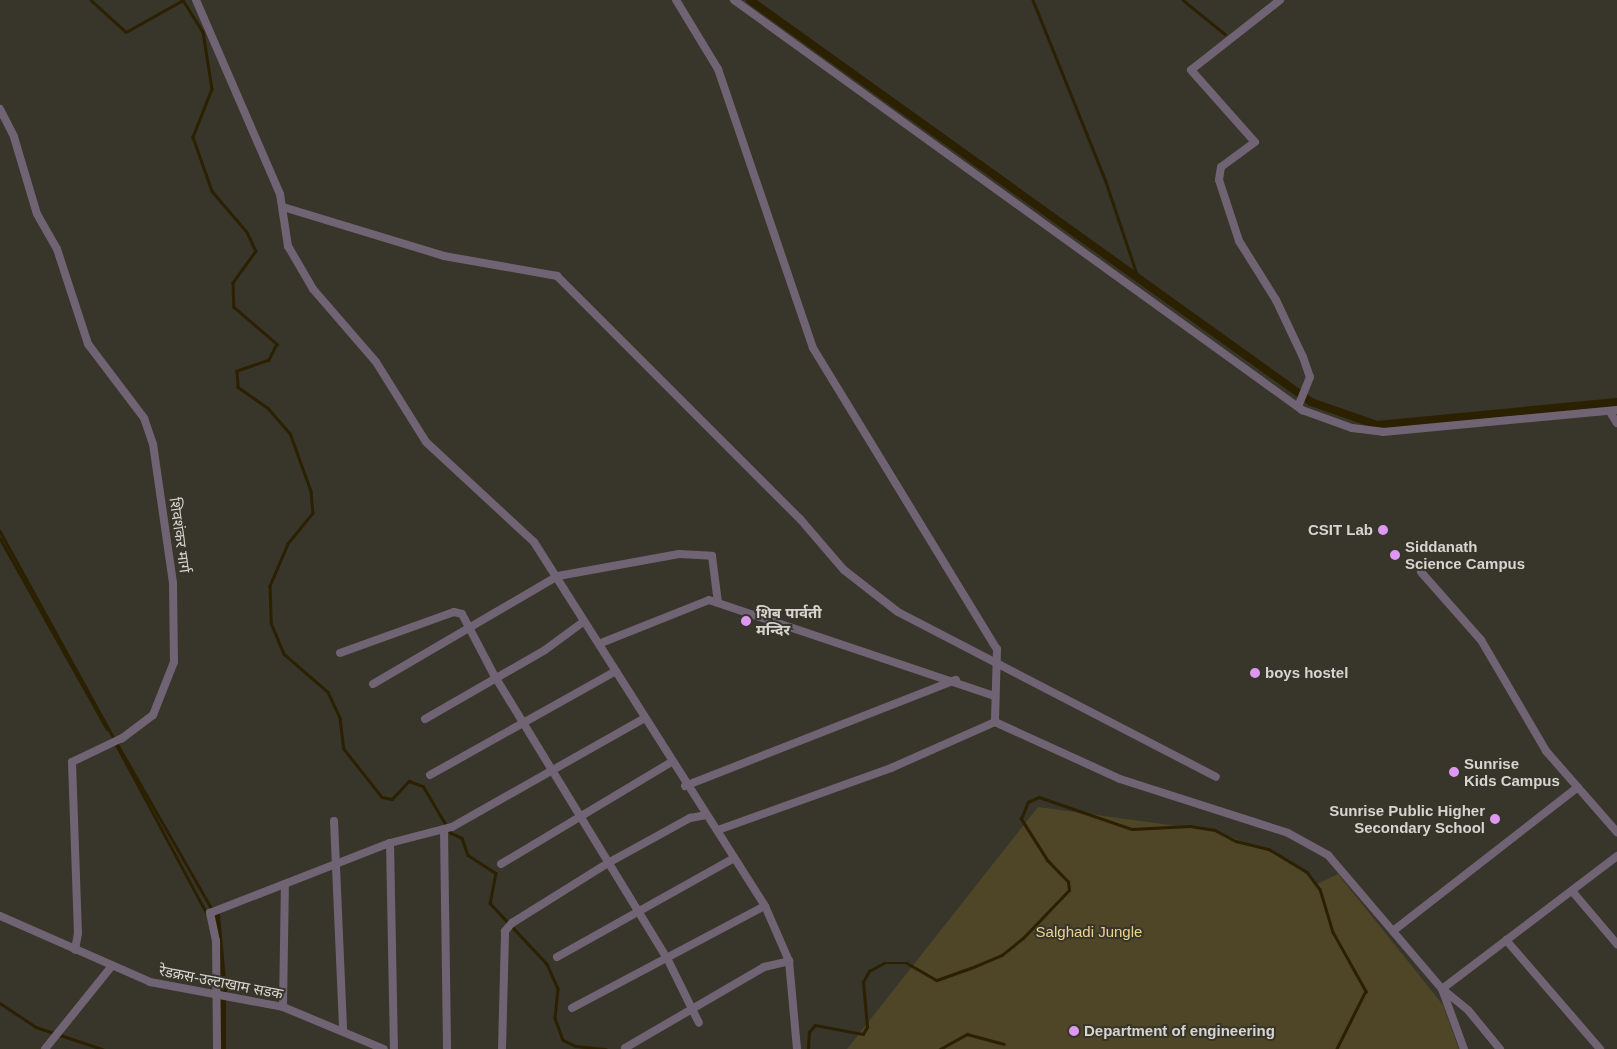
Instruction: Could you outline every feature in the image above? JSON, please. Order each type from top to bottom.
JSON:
[{"type":"street","points":[[196,0],[283,207],[288,246],[313,289],[376,362],[426,442],[534,542],[558,576],[583,622],[601,643],[670,763],[718,830],[765,906],[789,961],[797,1049]]},
{"type":"street","points":[[676,0],[718,68],[813,348],[997,649],[1000,664],[995,696],[995,722]]},
{"type":"street","points":[[734,0],[1299,405],[1352,428],[1383,432],[1613,411],[1617,423]]},
{"type":"street","points":[[1280,0],[1191,70],[1255,142],[1221,167],[1219,180],[1239,241],[1276,300],[1303,357],[1310,377],[1305,395],[1299,405]]},
{"type":"street","name":"शिवशंकर मार्ग","points":[[0,109],[14,136],[37,214],[57,249],[88,344],[144,418],[153,444],[173,583],[174,662],[153,715],[118,740],[72,762],[78,934],[75,950]]},
{"type":"street","points":[[283,207],[444,256],[557,276],[801,520],[844,570],[898,612],[1216,777]]},
{"type":"street","points":[[373,684],[558,576],[679,554],[712,556],[718,603]]},
{"type":"street","points":[[1421,572],[1480,640],[1546,751],[1617,832]]},
{"type":"street","points":[[601,643],[709,600],[956,680],[995,696]]},
{"type":"street","points":[[340,654],[454,612],[462,614],[470,626],[494,675],[666,958],[699,1023]]},
{"type":"street","points":[[424,719],[494,675],[545,650],[583,622]]},
{"type":"street","points":[[430,775],[616,671]]},
{"type":"street","points":[[685,786],[956,680]]},
{"type":"street","points":[[218,1049],[216,941],[209,915],[236,900],[285,885],[390,843],[448,828],[552,768],[643,719]]},
{"type":"street","points":[[718,830],[891,768],[995,722],[1120,779],[1288,833],[1328,855],[1442,989],[1468,1010],[1500,1049]]},
{"type":"street","points":[[501,864],[670,763]]},
{"type":"street","points":[[1392,931],[1578,787]]},
{"type":"street","points":[[502,1049],[505,931],[512,923],[608,863],[690,818],[707,815]]},
{"type":"street","points":[[334,821],[339,862],[343,1030]]},
{"type":"street","points":[[447,1049],[448,828]]},
{"type":"street","points":[[390,843],[394,1049]]},
{"type":"street","points":[[1442,989],[1617,856]]},
{"type":"street","points":[[557,957],[637,910],[734,858]]},
{"type":"street","points":[[284,1007],[285,885]]},
{"type":"street","points":[[1572,891],[1617,944]]},
{"type":"street","points":[[572,1008],[765,906]]},
{"type":"street","name":"रेडक्रस-उल्टाखाम सडक","points":[[0,916],[111,967],[150,982],[217,998],[284,1007],[343,1030],[384,1049]]},
{"type":"street","points":[[1506,940],[1600,1049]]},
{"type":"street","points":[[625,1048],[692,1007],[772,964],[789,961]]},
{"type":"street","points":[[45,1049],[111,967]]},
{"type":"street","points":[[1442,989],[1464,1049]]},
{"type":"green space","name":"Salghadi Jungle","points":[[1038,807],[1214,831],[1269,851],[1307,872],[1315,885],[1338,874],[1443,1005],[1459,1049],[847,1049]]},
{"type":"waterway","points":[[91,0],[126,32],[183,0],[203,32],[212,89],[193,137],[212,191],[247,232],[256,251],[233,283],[234,307],[277,344],[269,360],[237,371],[238,387],[268,408],[290,433],[311,491],[313,513],[288,544],[270,586],[271,623],[284,654],[328,692],[340,718],[344,749],[382,797],[392,799],[409,781],[423,786],[451,833],[462,838],[468,855],[496,873],[490,903],[547,964],[558,989],[555,1018],[563,1040],[576,1046],[606,1049]]},
{"type":"waterway","points":[[750,0],[1311,402],[1377,425],[1617,402]]},
{"type":"waterway","points":[[1033,0],[1106,182],[1139,280]]},
{"type":"waterway","points":[[1183,0],[1225,34]]},
{"type":"waterway","points":[[0,531],[114,738]]},
{"type":"waterway","points":[[0,538],[107,729]]},
{"type":"waterway","points":[[116,744],[207,914]]},
{"type":"waterway","points":[[118,745],[212,909]]},
{"type":"waterway","points":[[808,1049],[809,1032],[815,1025],[863,1034],[867,1027],[863,982],[869,971],[884,963],[907,963],[937,980],[976,966],[1002,955],[1023,938],[1069,890],[1068,882],[1047,860],[1021,819],[1028,802],[1039,797],[1132,829],[1190,826],[1215,830],[1236,841],[1269,849],[1307,872],[1320,889],[1333,932],[1366,991],[1337,1049]]},
{"type":"waterway","points":[[216,915],[223,991]]},
{"type":"waterway","points":[[222,1002],[222,1049]]},
{"type":"waterway","points":[[0,1003],[36,1027],[102,1049]]},
{"type":"waterway","points":[[940,1049],[967,1034],[1004,1044]]},
{"type":"place","name":"CSIT Lab","points":[[1383,530]]},
{"type":"place","name":"Siddanath Science Campus","points":[[1395,555]]},
{"type":"place","name":"शिब पार्वती मन्दिर","points":[[746,621]]},
{"type":"place","name":"boys hostel","points":[[1255,673]]},
{"type":"place","name":"Sunrise Kids Campus","points":[[1454,772]]},
{"type":"place","name":"Sunrise Public Higher Secondary School","points":[[1495,819]]},
{"type":"place","name":"Department of engineering","points":[[1074,1031]]}]
